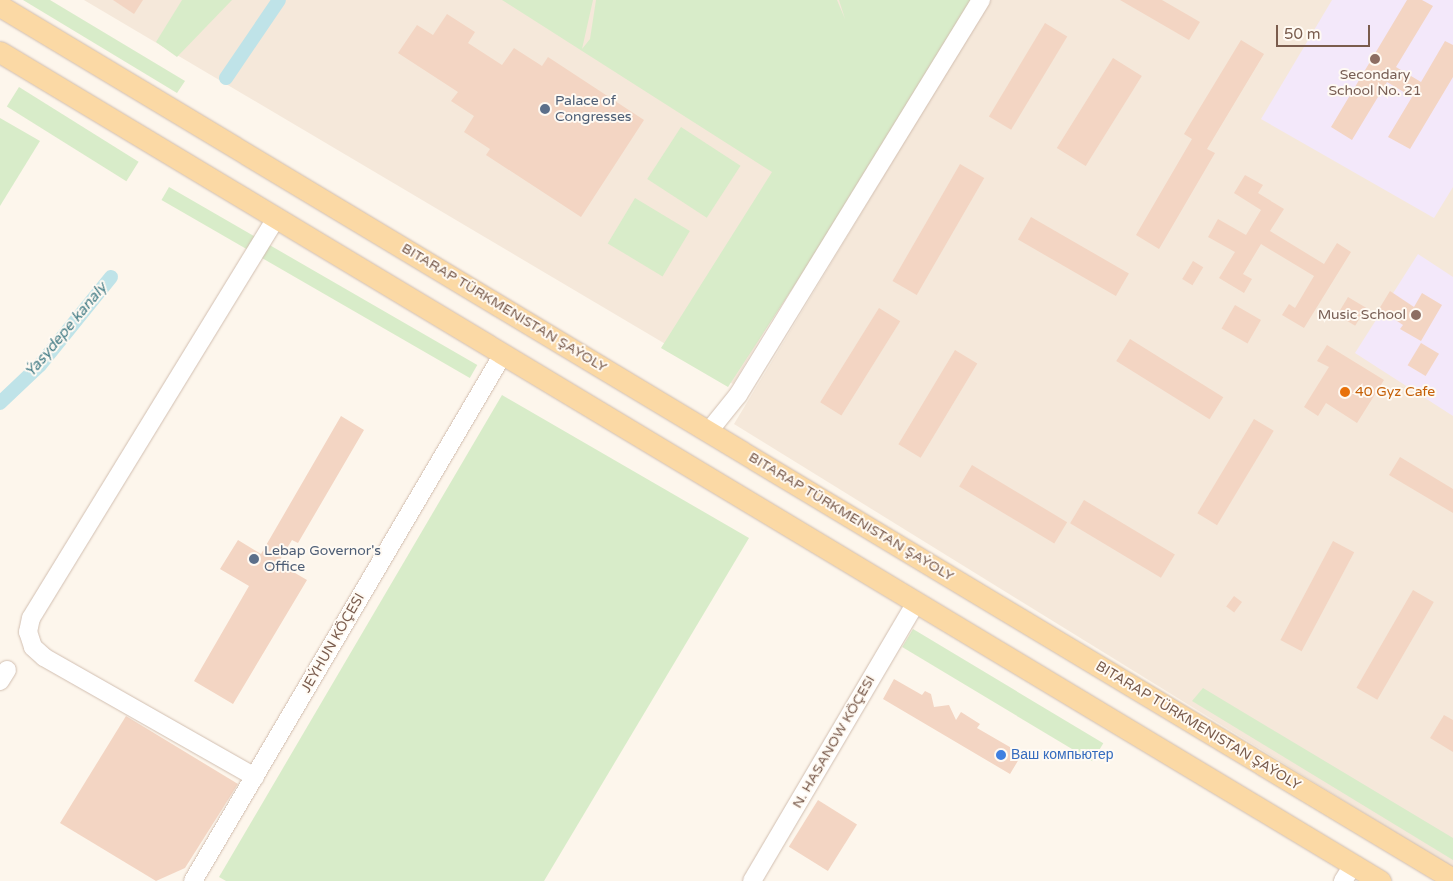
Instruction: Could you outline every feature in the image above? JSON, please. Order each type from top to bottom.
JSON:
[{"type":"main road","name":"BITARAP TÜRKMENISTAN ŞAÝOLY","points":[[0,6],[1453,879]]},
{"type":"main road","points":[[0,52],[916,603],[1348,873],[1380,881]]},
{"type":"street","points":[[709,432],[738,395],[981,0]]},
{"type":"street","points":[[255,777],[44,657],[33,647],[28,632],[31,618],[277,217]]},
{"type":"street","name":"JEÝHUN KÖÇESI","points":[[193,881],[503,354]]},
{"type":"street","name":"N. HASANOW KÖÇESI","points":[[752,881],[916,603]]},
{"type":"shaded area","points":[[84,0],[963,0],[733,384]]},
{"type":"shaded area","points":[[990,0],[1453,0],[1453,868],[734,424]]},
{"type":"shaded area","name":"Secondary School No. 21","points":[[1332,0],[1453,0],[1453,187],[1434,218],[1261,119]]},
{"type":"shaded area","name":"Music School","points":[[1418,254],[1453,277],[1453,416],[1355,353]]},
{"type":"green space","points":[[23,0],[50,0],[185,81],[177,93]]},
{"type":"green space","points":[[182,0],[232,0],[177,57],[156,42]]},
{"type":"green space","points":[[502,0],[593,0],[582,49],[590,39],[596,0],[837,0],[845,19],[839,0],[976,0],[974,11],[728,387],[661,348],[772,172]]},
{"type":"green space","points":[[19,87],[139,162],[126,181],[7,107]]},
{"type":"green space","points":[[0,118],[40,141],[0,206]]},
{"type":"green space","points":[[681,127],[741,166],[707,218],[647,179]]},
{"type":"green space","points":[[169,187],[477,365],[470,378],[162,200]]},
{"type":"green space","points":[[635,198],[690,231],[663,276],[608,243]]},
{"type":"green space","points":[[502,395],[749,538],[544,881],[226,881],[219,877]]},
{"type":"green space","points":[[913,629],[1103,743],[1092,761],[902,647]]},
{"type":"green space","points":[[1203,688],[1453,838],[1453,860],[1192,701]]},
{"type":"building","points":[[113,0],[143,0],[134,14]]},
{"type":"building","points":[[1120,0],[1162,0],[1200,22],[1189,40]]},
{"type":"building","points":[[1407,0],[1422,0],[1433,6],[1396,67],[1421,82],[1445,41],[1453,45],[1453,77],[1410,149],[1388,137],[1412,97],[1387,82],[1352,140],[1331,127]]},
{"type":"building","name":"Palace of Congresses","points":[[447,14],[475,32],[468,43],[502,65],[514,48],[542,66],[548,57],[644,120],[581,217],[486,155],[490,149],[464,132],[474,116],[451,101],[458,92],[398,53],[417,25],[433,35]]},
{"type":"building","points":[[1045,23],[1067,36],[1011,130],[989,116]]},
{"type":"building","points":[[1241,40],[1264,54],[1207,149],[1215,153],[1159,249],[1136,235],[1192,139],[1184,134]]},
{"type":"building","points":[[1113,58],[1142,76],[1086,166],[1057,148]]},
{"type":"building","points":[[960,164],[984,178],[917,295],[892,281]]},
{"type":"building","points":[[1245,175],[1263,185],[1258,193],[1284,209],[1270,231],[1324,264],[1337,243],[1351,252],[1304,328],[1282,315],[1289,304],[1295,308],[1314,276],[1261,244],[1243,274],[1252,279],[1244,293],[1219,278],[1235,252],[1208,237],[1218,219],[1246,235],[1261,210],[1234,193]]},
{"type":"building","points":[[1031,217],[1129,274],[1116,296],[1018,240]]},
{"type":"building","points":[[1193,261],[1203,267],[1192,285],[1182,279]]},
{"type":"building","points":[[1390,291],[1414,307],[1422,293],[1442,305],[1421,341],[1400,329],[1403,325],[1379,309]]},
{"type":"building","points":[[1348,297],[1366,308],[1355,326],[1337,315]]},
{"type":"building","points":[[1235,305],[1261,320],[1247,343],[1222,328]]},
{"type":"building","points":[[879,308],[900,321],[841,415],[820,402]]},
{"type":"building","points":[[1130,339],[1223,397],[1210,419],[1116,361]]},
{"type":"building","points":[[1421,343],[1439,354],[1426,376],[1408,365]]},
{"type":"building","name":"40 Gyz Cafe","points":[[1327,345],[1384,380],[1357,423],[1326,403],[1318,416],[1304,407],[1329,367],[1317,361]]},
{"type":"building","points":[[955,350],[977,363],[921,458],[898,444]]},
{"type":"building","name":"Lebap Governor's Office","points":[[341,416],[364,430],[298,543],[292,540],[278,563],[307,580],[233,704],[194,681],[249,586],[220,569],[238,540],[261,554]]},
{"type":"building","points":[[1254,419],[1274,431],[1217,525],[1197,513]]},
{"type":"building","points":[[1400,457],[1453,489],[1453,513],[1389,475]]},
{"type":"building","points":[[972,465],[1067,522],[1054,544],[959,486]]},
{"type":"building","points":[[1084,500],[1175,555],[1161,578],[1070,523]]},
{"type":"building","points":[[1333,541],[1354,552],[1302,651],[1280,640]]},
{"type":"building","points":[[1413,590],[1434,602],[1377,700],[1356,688]]},
{"type":"building","points":[[1234,596],[1242,602],[1234,612],[1226,606]]},
{"type":"building","points":[[894,679],[922,695],[925,691],[931,694],[934,707],[949,705],[956,720],[961,712],[980,724],[977,728],[1022,754],[1010,774],[883,699]]},
{"type":"building","points":[[1444,715],[1453,720],[1453,752],[1430,738]]},
{"type":"building","points":[[126,716],[238,784],[185,868],[156,881],[60,823]]},
{"type":"building","points":[[818,800],[857,824],[828,871],[789,847]]},
{"type":"waterway","name":"Ýasydepe kanaly","points":[[226,78],[279,0]]},
{"type":"waterway","name":"Ýasydepe kanaly","points":[[0,403],[40,365],[111,277]]},
{"type":"place","name":"Secondary School No. 21","points":[[1375,59]]},
{"type":"place","name":"Palace of Congresses","points":[[545,109]]},
{"type":"place","name":"Music School","points":[[1416,315]]},
{"type":"place","name":"40 Gyz Cafe","points":[[1345,392]]},
{"type":"place","name":"Lebap Governor's Office","points":[[254,559]]},
{"type":"place","name":"Ваш компьютер","points":[[1001,755]]}]
